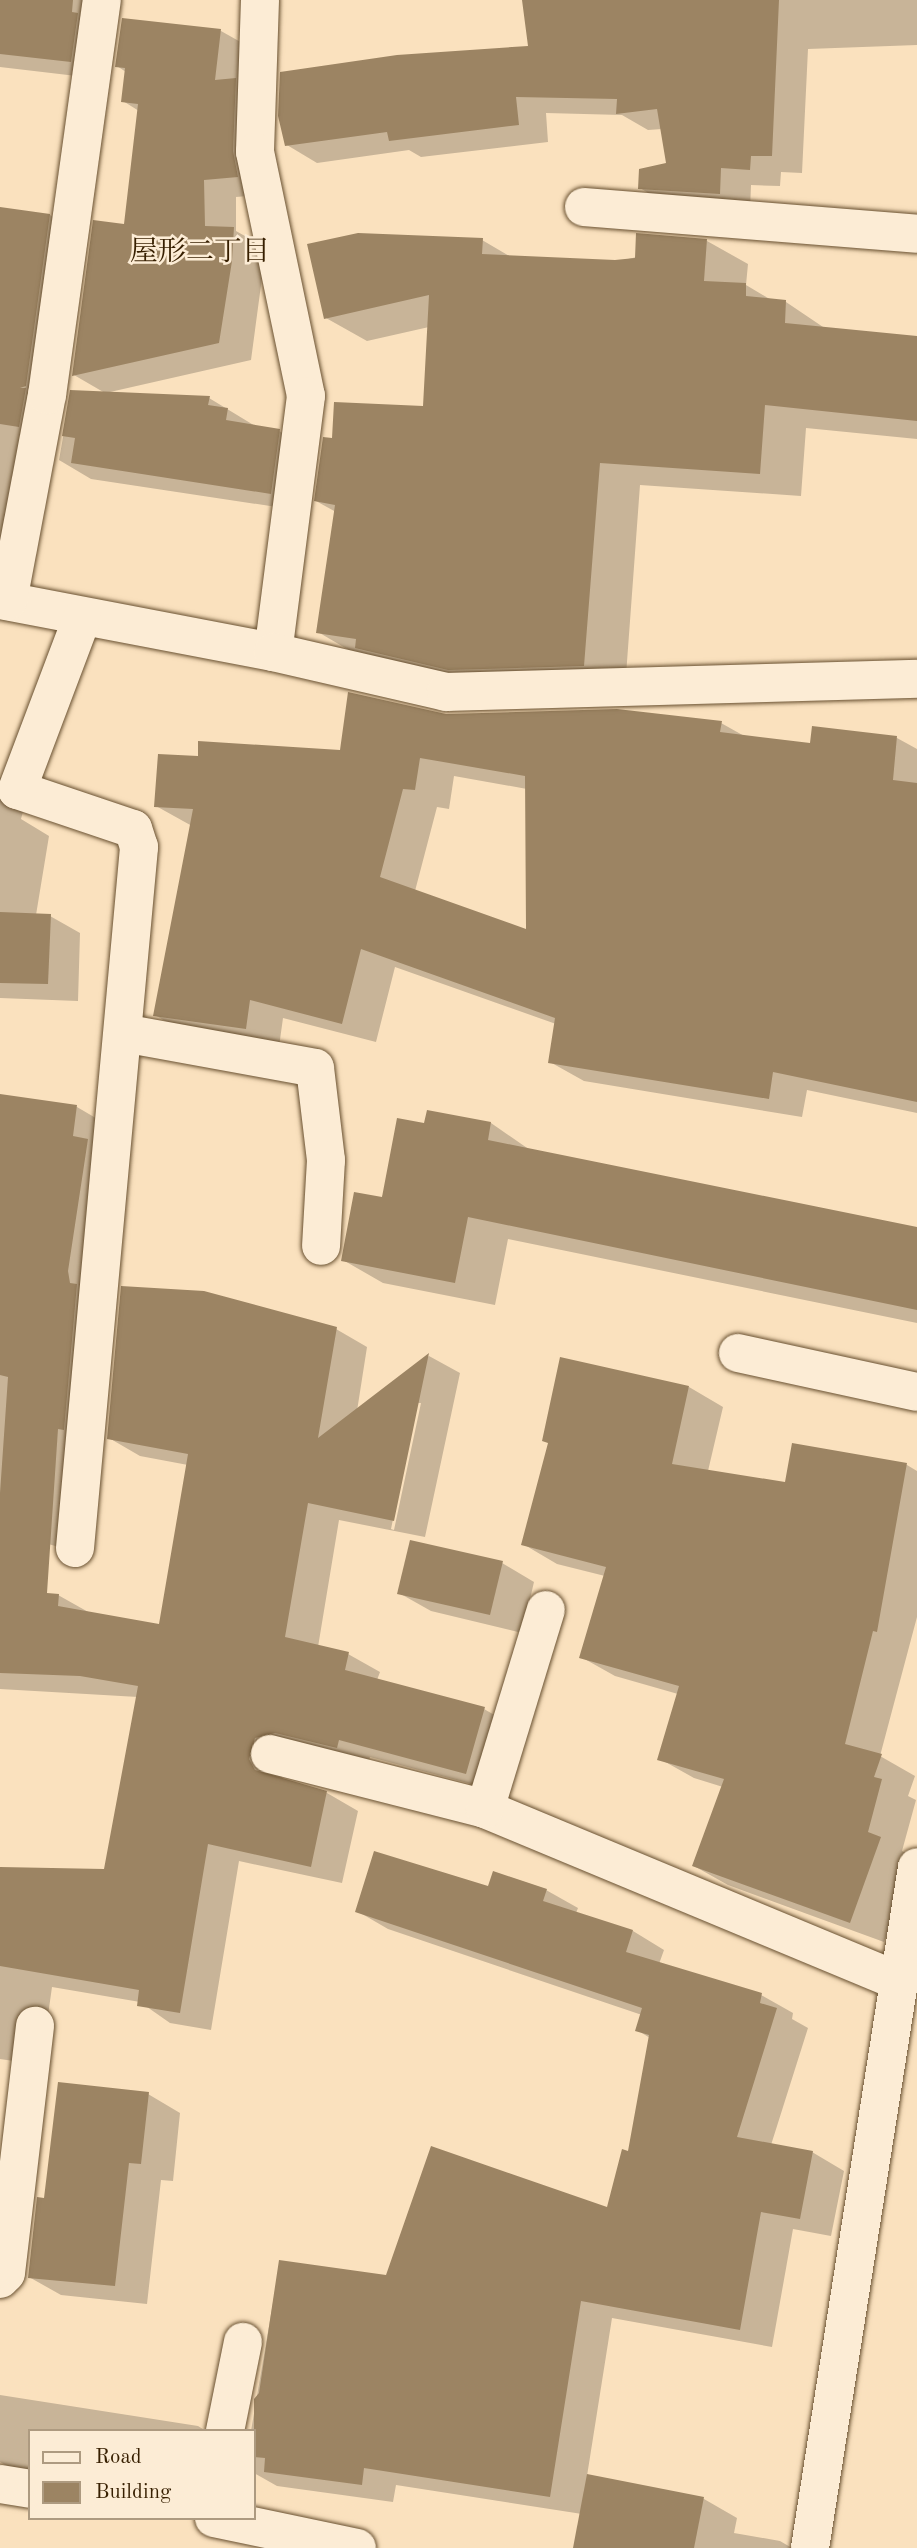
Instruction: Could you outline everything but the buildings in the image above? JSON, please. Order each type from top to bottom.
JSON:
[{"type":"street","points":[[102,0],[47,395],[4,601],[82,618],[272,652],[446,692],[917,679]]},
{"type":"street","points":[[260,0],[255,152],[306,396],[272,652]]},
{"type":"street","points":[[584,207],[917,233]]},
{"type":"street","points":[[75,1548],[139,847],[132,829],[17,790],[82,618]]},
{"type":"street","points":[[123,1033],[315,1068],[326,1160],[321,1246]]},
{"type":"street","points":[[738,1353],[917,1392]]},
{"type":"street","points":[[485,1809],[546,1610]]},
{"type":"street","points":[[270,1754],[485,1809],[900,1982]]},
{"type":"street","points":[[810,2548],[917,1867]]},
{"type":"street","points":[[0,2279],[6,2273],[35,2026]]},
{"type":"street","points":[[225,2429],[243,2342]]},
{"type":"street","points":[[0,2484],[28,2489]]},
{"type":"street","points":[[224,2520],[357,2548]]},
{"type":"district","name":"屋形二丁目","points":[[200,253]]}]
